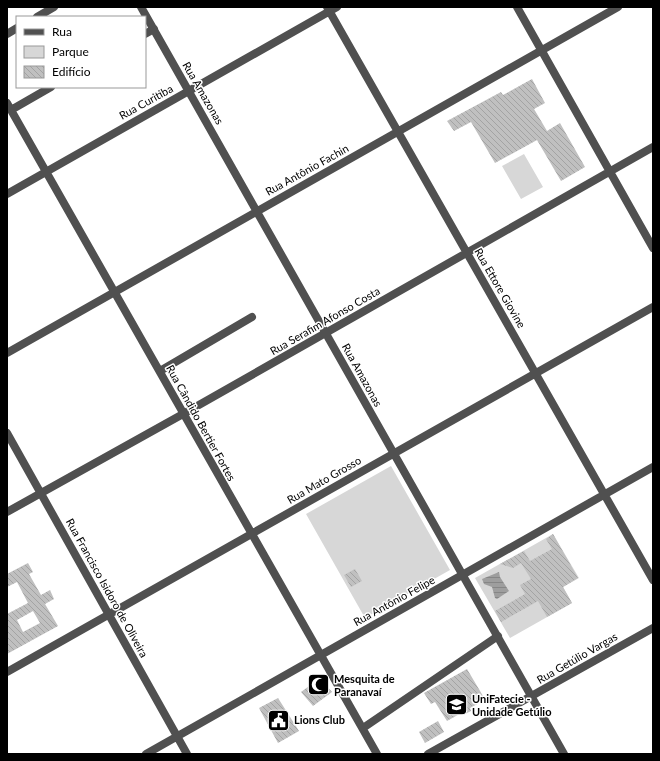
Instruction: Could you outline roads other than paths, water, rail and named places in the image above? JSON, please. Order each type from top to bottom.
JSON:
[{"type":"street","points":[[39,16],[54,7]]},
{"type":"street","name":"Rua Amazonas","points":[[141,7],[258,211],[564,754]]},
{"type":"street","name":"Rua Curitiba","points":[[7,194],[45,171],[189,91],[328,9],[337,7]]},
{"type":"street","points":[[517,7],[653,248]]},
{"type":"street","name":"Rua Antônio Fachin","points":[[7,352],[618,7]]},
{"type":"street","name":"Rua Ettore Giovine","points":[[328,9],[653,580]]},
{"type":"street","points":[[7,34],[16,29]]},
{"type":"street","points":[[146,33],[154,29]]},
{"type":"street","points":[[9,106],[49,88]]},
{"type":"street","name":"Rua Cândido Bertier Fortes","points":[[9,106],[251,534],[322,654],[377,754]]},
{"type":"street","name":"Rua Serafim Afonso Costa","points":[[7,512],[183,414],[653,147]]},
{"type":"street","name":"Rua Mato Grosso","points":[[7,672],[653,307]]},
{"type":"street","points":[[160,371],[252,317]]},
{"type":"street","name":"Rua Francisco Isidoro de Oliveira","points":[[7,433],[187,754]]},
{"type":"street","name":"Rua Antônio Felipe","points":[[146,754],[653,467]]},
{"type":"street","name":"Rua Getúlio Vargas","points":[[428,754],[653,628]]},
{"type":"street","points":[[362,728],[498,636]]},
{"type":"place","name":"Mesquita de Paranavaí","points":[[318,685]]},
{"type":"place","name":"UniFatecie - Unidade Getúlio","points":[[456,705]]},
{"type":"place","name":"Lions Club","points":[[278,720]]}]
